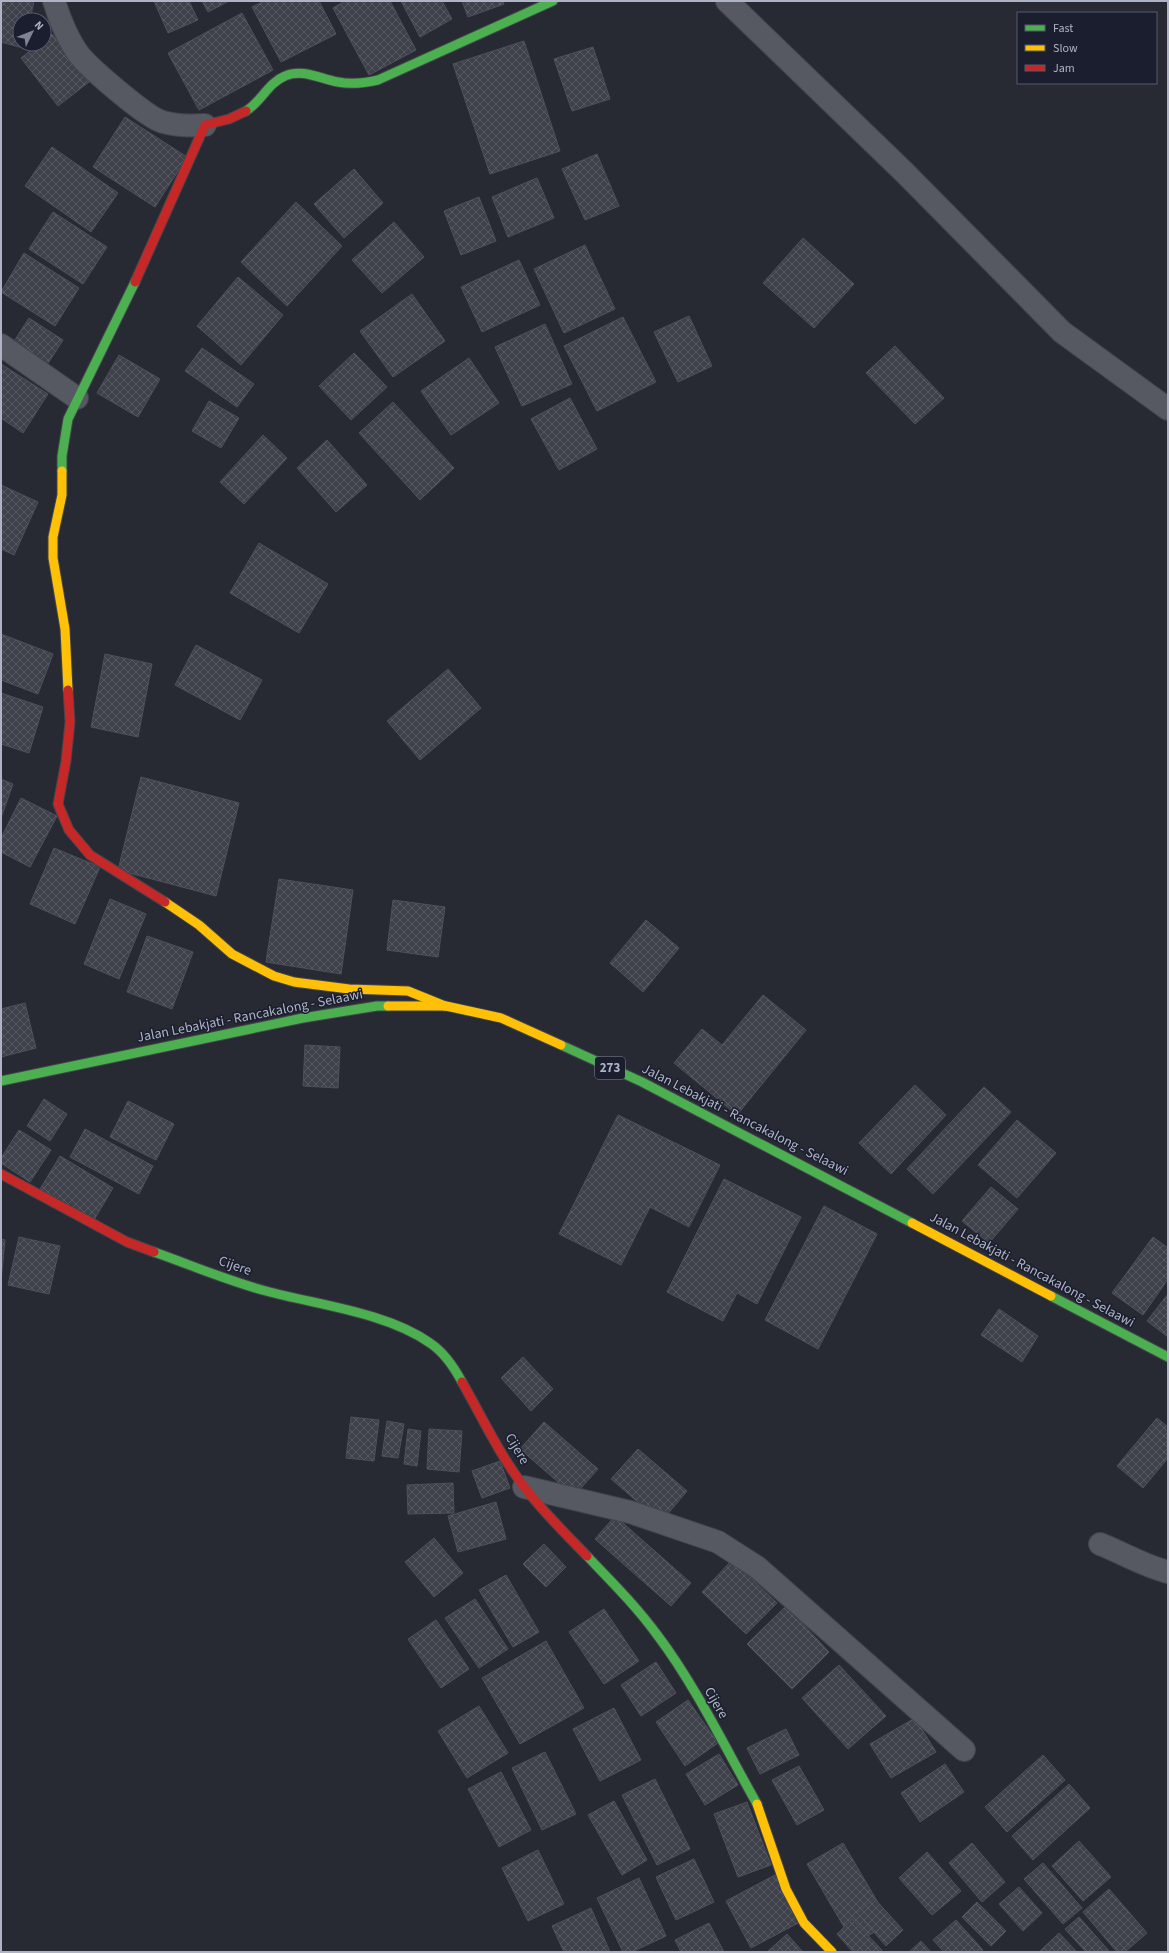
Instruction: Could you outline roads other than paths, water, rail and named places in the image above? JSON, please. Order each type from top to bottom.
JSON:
[{"type":"street","points":[[54,1],[58,16],[80,55],[123,95],[161,122],[181,126],[205,125],[235,116],[251,108],[261,99],[274,81],[283,76],[297,72],[332,81],[360,85],[385,78],[553,1]]},
{"type":"street","points":[[727,1],[905,173],[1062,332],[1168,409]]},
{"type":"street","points":[[205,125],[137,278],[68,419],[63,449],[62,495],[54,537],[53,558],[65,629],[70,722],[66,761],[58,804],[69,830],[90,855],[161,899],[199,925],[232,954],[274,976],[294,982],[341,988],[408,991],[446,1006]]},
{"type":"street","points":[[1,345],[77,398]]},
{"type":"street","name":"Jalan Lebakjati - Rancakalong - Selaawi","points":[[1,1081],[318,1016],[377,1006],[446,1006],[501,1018],[642,1082],[1168,1358]]},
{"type":"street","name":"Cijere","points":[[1,1174],[127,1242],[264,1291],[352,1312],[403,1327],[431,1343],[451,1362],[504,1456],[524,1487],[555,1524],[635,1606],[659,1637],[690,1686],[758,1806],[786,1889],[804,1923],[832,1952]]},
{"type":"street","points":[[524,1487],[630,1512],[718,1542],[757,1567],[964,1750]]},
{"type":"street","points":[[1100,1544],[1123,1552],[1152,1568],[1168,1572]]}]
